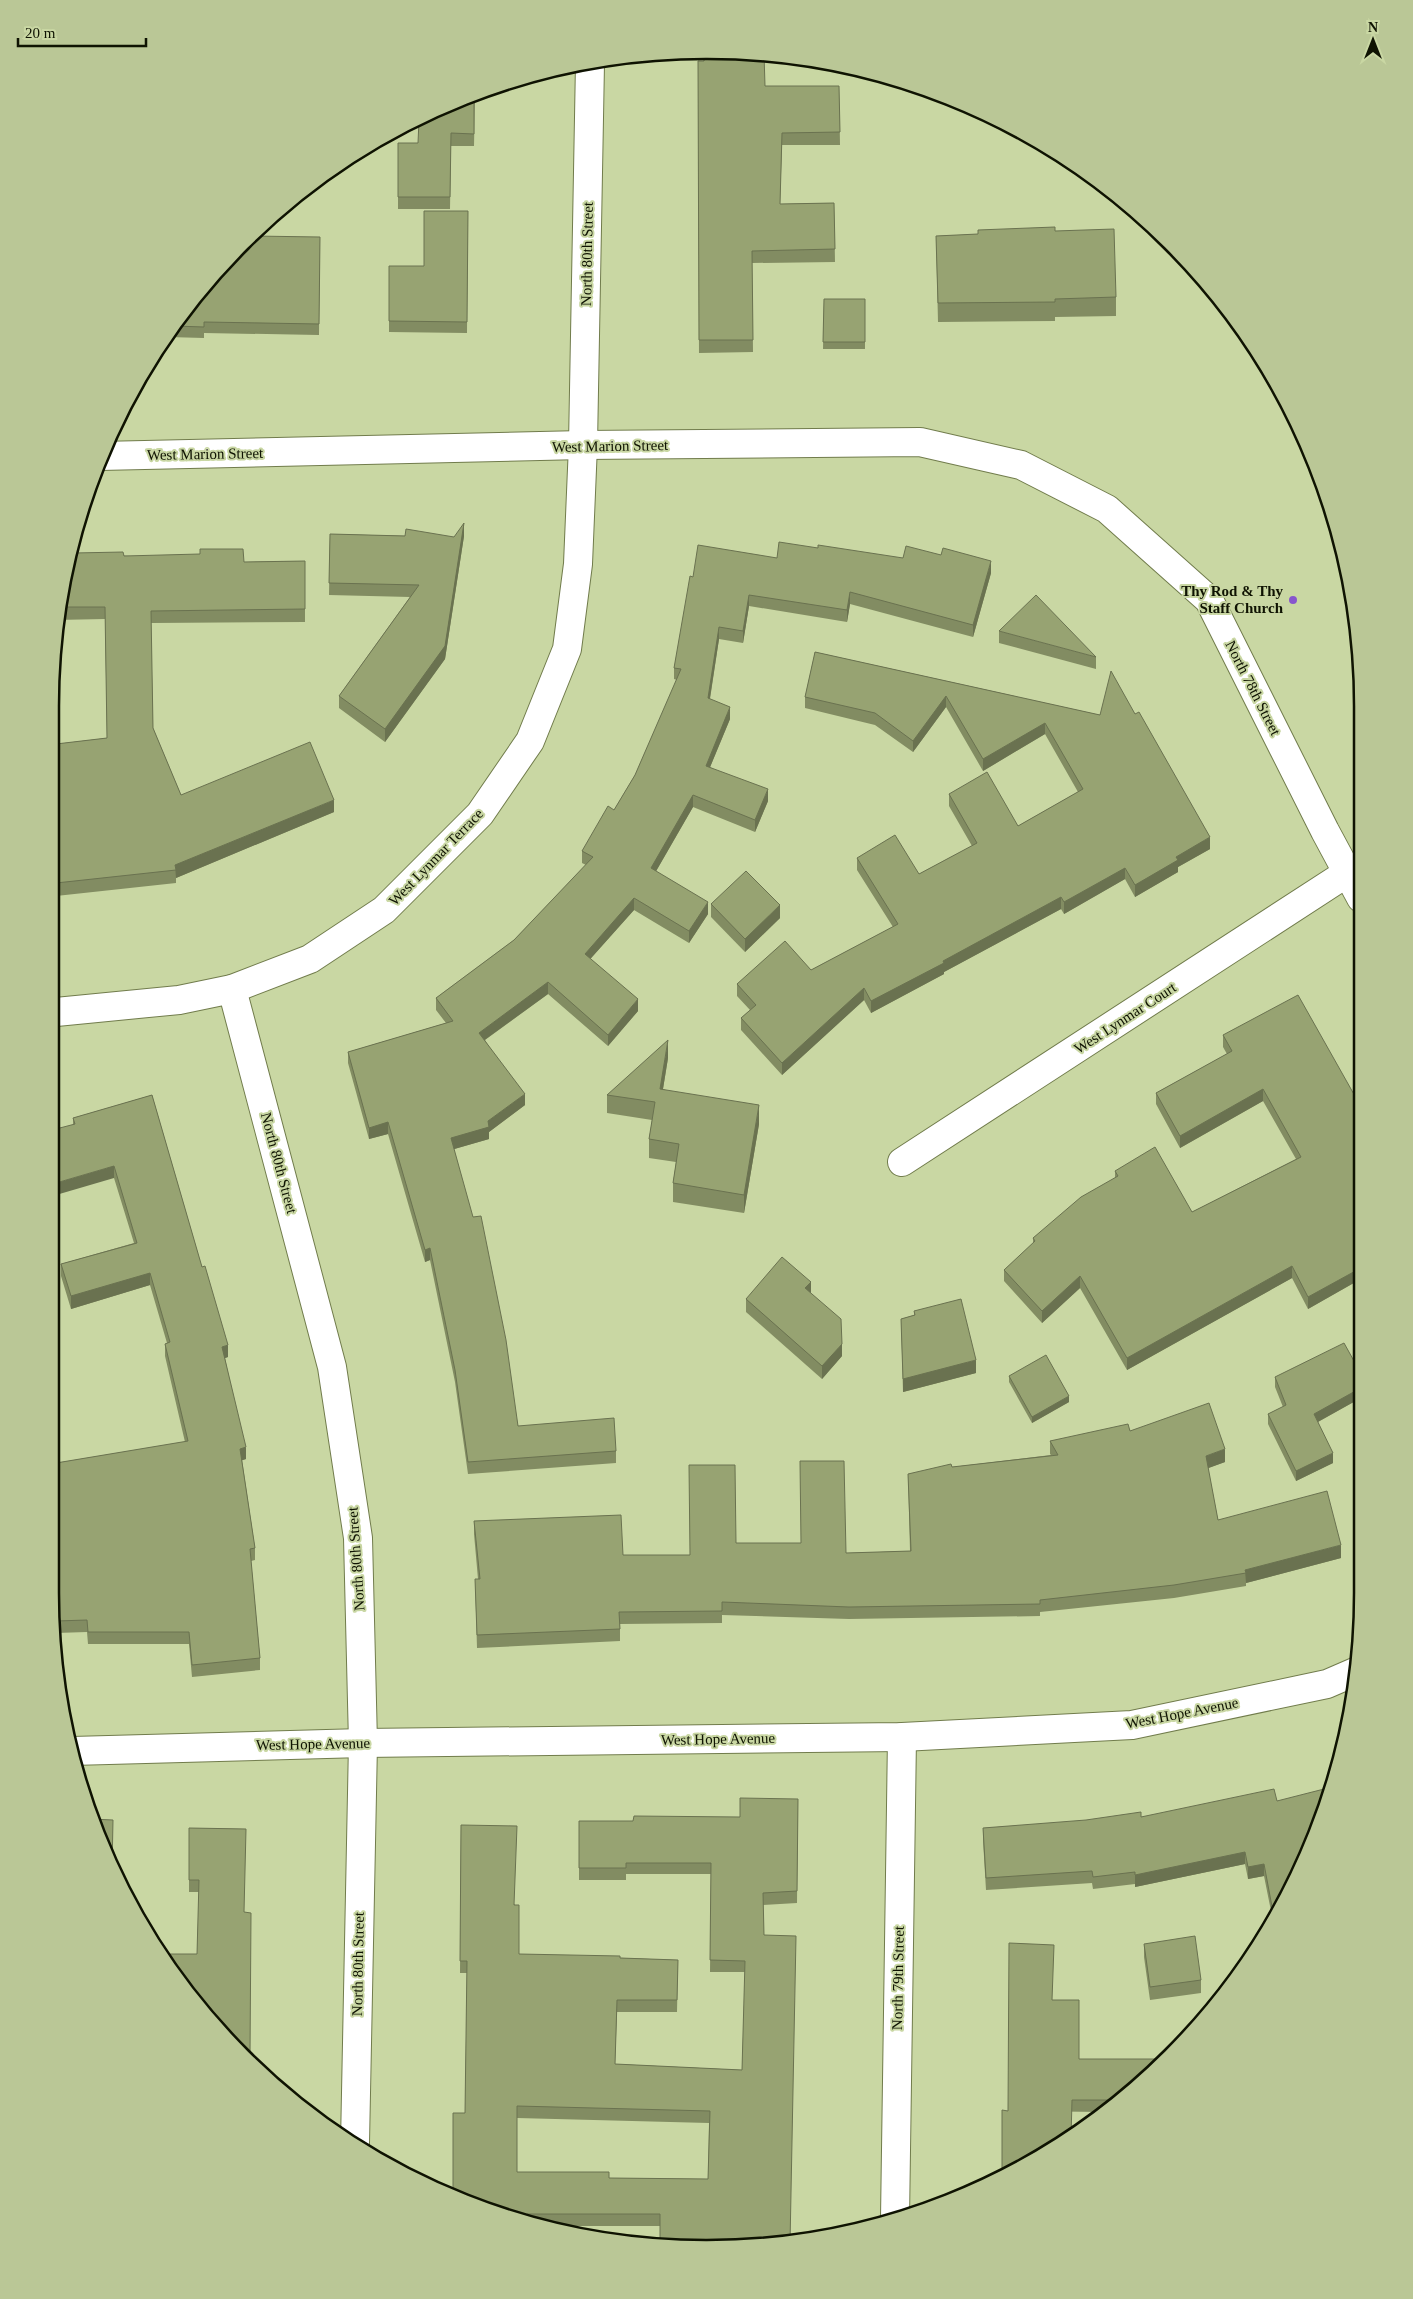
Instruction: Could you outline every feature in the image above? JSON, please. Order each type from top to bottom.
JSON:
[{"type":"street","name":"North 80th Street","points":[[583,445],[590,69]]},
{"type":"street","name":"West Marion Street","points":[[109,456],[583,445],[920,442],[1021,465],[1107,509]]},
{"type":"street","name":"West Lynmar Terrace","points":[[59,1012],[179,1000],[232,989],[310,959],[384,910],[480,814],[530,741],[567,649],[578,564],[583,445]]},
{"type":"street","name":"North 78th Street","points":[[1107,509],[1209,600],[1354,886]]},
{"type":"street","name":"West Lynmar Court","points":[[902,1162],[1347,873]]},
{"type":"street","name":"North 80th Street","points":[[232,989],[332,1367],[358,1538],[363,1743],[355,2136]]},
{"type":"street","name":"West Hope Avenue","points":[[79,1750],[363,1743],[902,1737],[1132,1725],[1327,1684],[1349,1675]]},
{"type":"street","name":"North 79th Street","points":[[895,2212],[902,1737]]},
{"type":"building","points":[[706,59],[764,61],[765,86],[839,86],[840,132],[782,133],[780,204],[834,203],[835,249],[752,251],[753,340],[699,340],[698,61]]},
{"type":"building","points":[[474,102],[474,134],[451,133],[450,197],[398,197],[398,143],[418,143],[419,127]]},
{"type":"building","points":[[424,211],[468,211],[467,322],[389,321],[389,266],[424,266]]},
{"type":"building","points":[[1055,227],[1055,231],[1114,229],[1116,297],[1055,299],[1055,302],[938,303],[936,236],[978,234],[978,230]]},
{"type":"building","points":[[261,236],[320,237],[319,324],[204,322],[204,327],[183,326],[219,279]]},
{"type":"building","points":[[824,299],[865,299],[865,342],[823,342]]},
{"type":"building","points":[[464,523],[445,646],[385,729],[339,696],[419,585],[329,583],[330,534],[405,536],[406,529],[454,537]]},
{"type":"building","points":[[779,542],[818,548],[818,545],[903,558],[906,546],[941,555],[943,548],[991,561],[973,625],[850,592],[847,610],[749,595],[743,631],[719,627],[708,698],[730,707],[706,766],[768,789],[755,820],[693,795],[651,868],[708,902],[689,931],[634,898],[585,954],[638,999],[608,1035],[548,982],[479,1033],[525,1094],[488,1121],[489,1127],[451,1138],[473,1217],[481,1216],[506,1340],[518,1426],[614,1418],[616,1451],[468,1462],[455,1370],[430,1248],[425,1250],[388,1122],[369,1128],[348,1052],[453,1021],[436,998],[514,940],[593,857],[582,851],[608,806],[614,810],[635,775],[681,669],[674,668],[690,576],[693,577],[698,545],[777,558]]},
{"type":"building","points":[[200,549],[243,549],[244,562],[305,561],[305,609],[151,611],[153,728],[181,795],[310,742],[334,800],[175,865],[176,870],[59,883],[59,744],[107,738],[105,607],[66,607],[78,553],[123,552],[124,556],[200,554]]},
{"type":"building","points":[[1036,595],[1096,657],[999,631]]},
{"type":"building","points":[[815,652],[1100,715],[1111,671],[1135,714],[1139,712],[1210,837],[1176,857],[1178,860],[1135,885],[1125,868],[1064,902],[1061,897],[943,961],[944,963],[871,1001],[864,988],[782,1063],[741,1018],[756,1005],[737,984],[785,941],[811,970],[898,924],[857,858],[895,835],[919,874],[977,843],[949,794],[987,772],[1018,826],[1083,789],[1045,723],[983,759],[946,696],[913,741],[875,713],[805,697]]},
{"type":"building","points":[[746,871],[780,905],[745,939],[711,904]]},
{"type":"building","points":[[1298,995],[1354,1094],[1354,1272],[1308,1297],[1292,1266],[1127,1358],[1080,1276],[1042,1311],[1004,1270],[1035,1241],[1033,1238],[1081,1197],[1118,1176],[1115,1171],[1155,1147],[1192,1212],[1301,1157],[1263,1089],[1180,1136],[1156,1093],[1232,1051],[1223,1035]]},
{"type":"building","points":[[668,1040],[660,1089],[759,1105],[744,1195],[673,1183],[679,1144],[649,1139],[655,1102],[607,1095]]},
{"type":"building","points":[[152,1095],[202,1267],[205,1266],[228,1345],[222,1347],[246,1447],[240,1449],[255,1548],[250,1549],[260,1658],[192,1665],[189,1632],[88,1632],[87,1620],[60,1621],[59,1462],[188,1441],[165,1344],[170,1342],[150,1273],[71,1296],[61,1264],[137,1243],[114,1166],[59,1182],[59,1128],[75,1124],[73,1118]]},
{"type":"building","points":[[782,1257],[811,1282],[805,1288],[841,1319],[842,1344],[822,1366],[746,1299]]},
{"type":"building","points":[[961,1299],[976,1360],[903,1379],[901,1319],[915,1315],[914,1311]]},
{"type":"building","points":[[1344,1343],[1354,1361],[1354,1392],[1314,1414],[1333,1453],[1296,1471],[1268,1414],[1286,1405],[1275,1377]]},
{"type":"building","points":[[1046,1355],[1069,1396],[1032,1417],[1009,1376]]},
{"type":"building","points":[[1209,1403],[1225,1449],[1206,1456],[1218,1520],[1327,1491],[1341,1545],[1245,1570],[1246,1573],[1174,1585],[1040,1600],[1040,1604],[849,1607],[722,1602],[722,1611],[619,1612],[620,1629],[477,1635],[475,1579],[480,1579],[474,1521],[621,1515],[623,1555],[690,1555],[689,1465],[735,1465],[736,1543],[801,1543],[800,1461],[844,1461],[846,1553],[911,1551],[908,1474],[951,1464],[952,1467],[1058,1455],[1050,1441],[1128,1424],[1130,1431]]},
{"type":"building","points":[[1274,1789],[1277,1801],[1323,1789],[1305,1840],[1272,1907],[1264,1864],[1248,1867],[1245,1852],[1135,1875],[1135,1872],[1093,1877],[1092,1871],[986,1878],[983,1828],[1086,1820],[1141,1812],[1141,1817]]},
{"type":"building","points":[[740,1798],[798,1799],[797,1891],[763,1893],[764,1935],[796,1936],[790,2235],[749,2239],[660,2239],[660,2214],[527,2214],[498,2206],[453,2188],[453,2113],[465,2113],[467,1961],[460,1961],[461,1825],[517,1826],[514,1905],[519,1905],[519,1954],[620,1956],[620,1958],[678,1960],[677,2000],[617,2000],[615,2064],[742,2070],[745,1961],[710,1960],[711,1863],[626,1863],[626,1868],[579,1868],[579,1821],[633,1821],[634,1816],[740,1817]],"holes":[[[517,2106],[710,2111],[708,2179],[609,2178],[609,2172],[517,2172]]]},
{"type":"building","points":[[100,1819],[113,1820],[112,1850]]},
{"type":"building","points":[[189,1828],[246,1829],[244,1912],[251,1913],[250,2053],[219,2020],[169,1954],[197,1954],[199,1880],[189,1880]]},
{"type":"building","points":[[1195,1936],[1201,1980],[1150,1987],[1144,1944]]},
{"type":"building","points":[[1009,1943],[1054,1945],[1052,2000],[1079,2000],[1079,2059],[1156,2059],[1109,2100],[1072,2100],[1071,2127],[1002,2168],[1002,2110],[1008,2111]]},
{"type":"place","name":"Thy Rod & Thy Staff Church","points":[[1293,600]]}]
